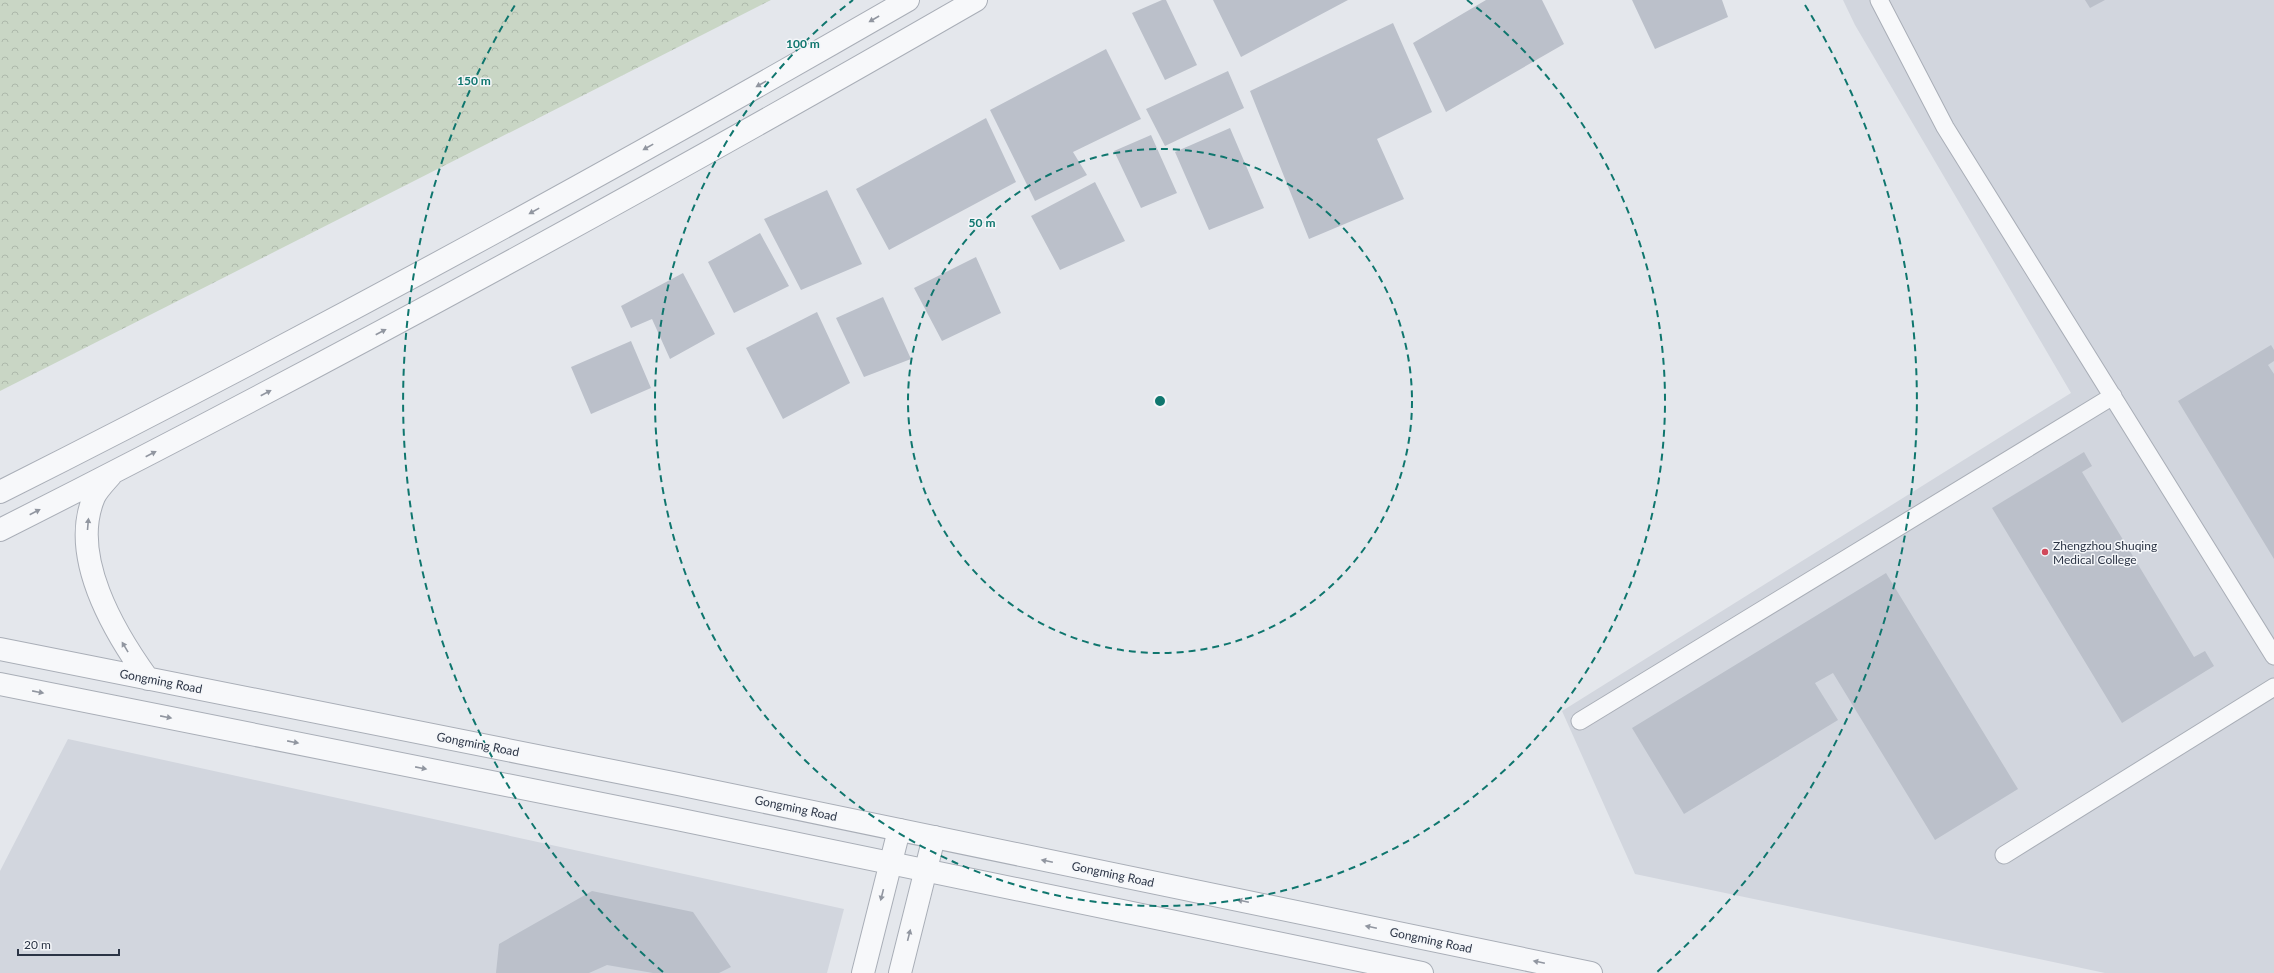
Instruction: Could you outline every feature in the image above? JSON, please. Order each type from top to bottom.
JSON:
[{"type":"street","points":[[0,492],[172,406],[474,245],[908,0]]},
{"type":"street","points":[[0,530],[112,473],[490,274],[798,103],[976,0]]},
{"type":"street","points":[[112,473],[94,496],[86,524],[89,555],[97,588],[108,616],[126,648],[148,679]]},
{"type":"street","name":"Gongming Road","points":[[0,649],[934,837],[1591,973]]},
{"type":"street","points":[[0,684],[925,870],[1422,973]]},
{"type":"street","points":[[863,973],[899,830]]},
{"type":"street","points":[[900,973],[934,837]]},
{"type":"lane","points":[[1879,0],[1945,127],[2274,656]]},
{"type":"lane","points":[[1580,721],[2112,396]]},
{"type":"lane","points":[[2004,855],[2274,687]]},
{"type":"shaded area","name":"Zhengzhou Shuqing Medical College","points":[[1843,0],[2274,0],[2274,973],[2105,973],[1635,874],[1562,711],[2071,393],[1855,25]]},
{"type":"shaded area","points":[[68,739],[844,909],[827,973],[0,973],[0,871]]},
{"type":"green space","points":[[0,0],[771,0],[0,391]]},
{"type":"building","points":[[1162,0],[1166,0],[1197,65],[1165,80],[1132,13]]},
{"type":"building","points":[[1213,0],[1348,0],[1241,57]]},
{"type":"building","points":[[1486,0],[1542,0],[1564,44],[1446,112],[1413,43]]},
{"type":"building","points":[[1632,0],[1722,0],[1728,17],[1655,49]]},
{"type":"building","points":[[2085,0],[2105,0],[2090,8]]},
{"type":"building","points":[[1393,23],[1432,112],[1377,139],[1404,199],[1309,239],[1250,91]]},
{"type":"building","points":[[1106,49],[1141,119],[1073,152],[1087,175],[1035,201],[990,110]]},
{"type":"building","points":[[1228,71],[1244,108],[1165,146],[1146,109]]},
{"type":"building","points":[[986,118],[1016,182],[889,250],[856,189]]},
{"type":"building","points":[[1230,128],[1264,208],[1209,230],[1175,152]]},
{"type":"building","points":[[1151,135],[1177,193],[1141,208],[1114,151]]},
{"type":"building","points":[[1095,182],[1125,241],[1060,270],[1031,216]]},
{"type":"building","points":[[827,190],[862,264],[801,290],[764,219]]},
{"type":"building","points":[[760,233],[789,286],[734,313],[708,262]]},
{"type":"building","points":[[976,257],[1001,313],[942,341],[914,288]]},
{"type":"building","points":[[683,273],[715,334],[670,359],[652,319],[631,328],[621,306]]},
{"type":"building","points":[[883,297],[911,359],[864,377],[836,318]]},
{"type":"building","points":[[817,312],[850,383],[783,419],[746,348]]},
{"type":"building","points":[[631,341],[651,388],[591,414],[571,367]]},
{"type":"building","points":[[2271,345],[2274,350],[2274,361],[2268,365],[2274,374],[2274,559],[2178,401]]},
{"type":"building","points":[[2084,452],[2092,466],[2082,472],[2194,657],[2205,651],[2214,666],[2122,723],[1992,508]]},
{"type":"building","points":[[1886,573],[2018,789],[1935,840],[1833,673],[1815,683],[1838,720],[1684,814],[1632,728]]},
{"type":"building","points":[[592,891],[693,912],[731,967],[719,973],[653,973],[607,965],[589,973],[496,973],[499,944]]},
{"type":"place","name":"Zhengzhou Shuqing Medical College","points":[[2045,552]]}]
